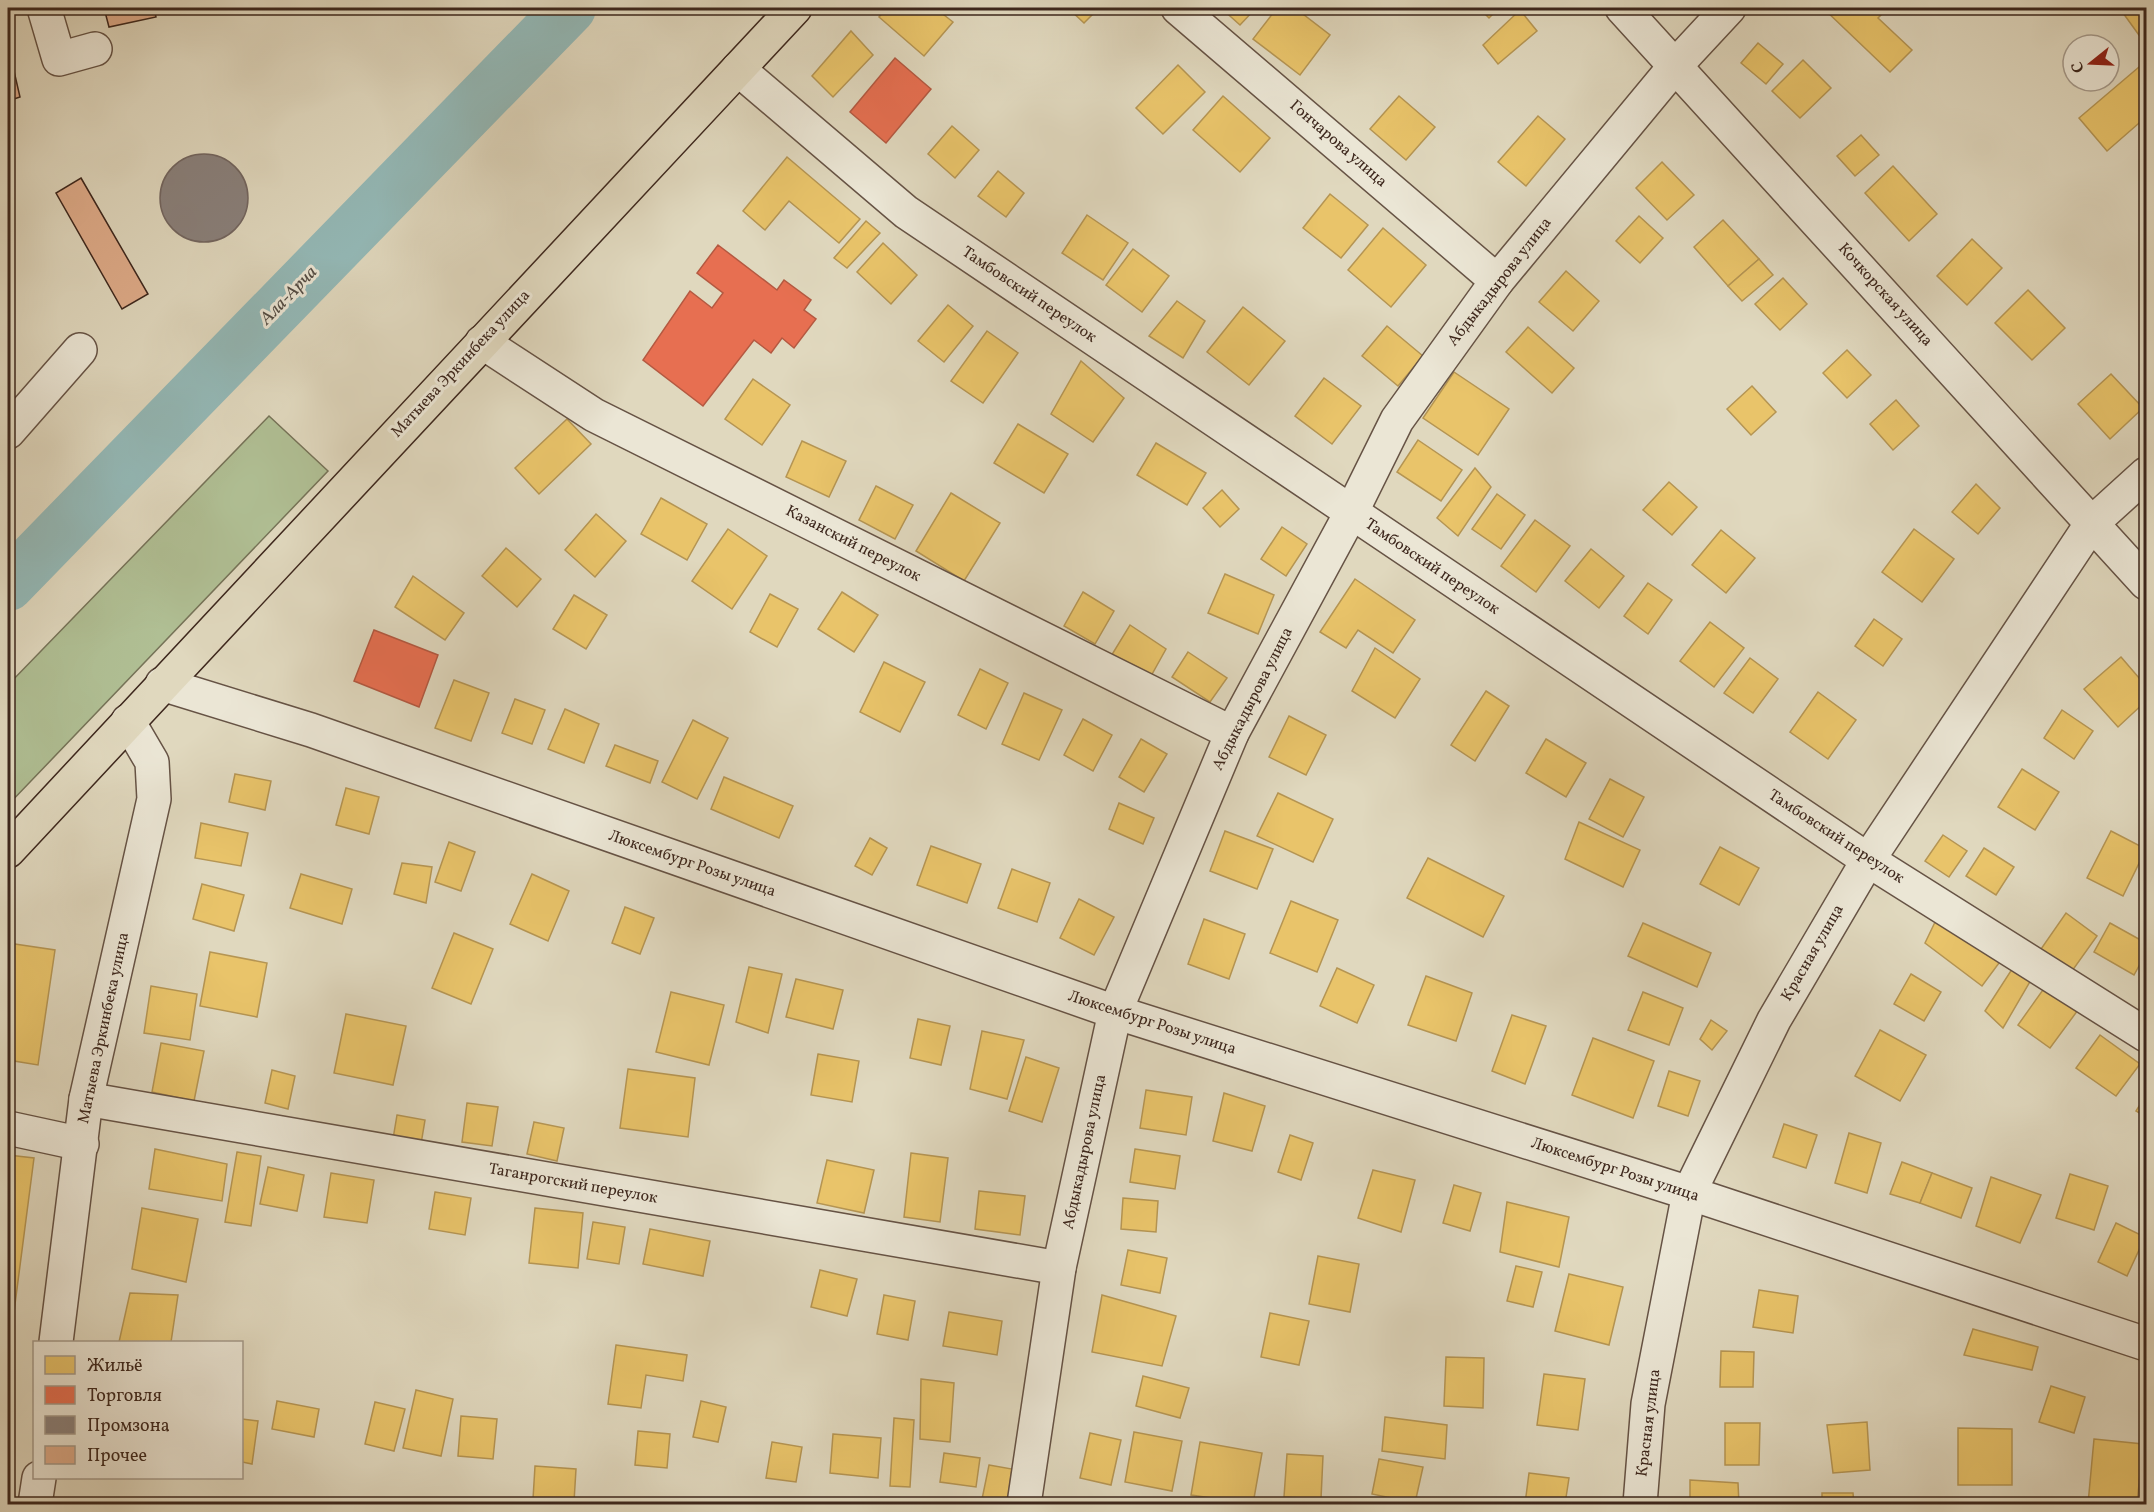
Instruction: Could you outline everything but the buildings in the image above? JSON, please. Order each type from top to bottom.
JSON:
[{"type":"main road","name":"Матыева Эркинбека улица","points":[[8,850],[795,8]]},
{"type":"street","points":[[44,8],[59,59],[95,49]]},
{"type":"street","name":"Гончарова улица","points":[[1178,8],[1497,281]]},
{"type":"street","name":"Кочкорская улица","points":[[1622,8],[2146,583]]},
{"type":"street","name":"Абдыкадырова улица","points":[[1024,1504],[1059,1268],[1116,1012],[1232,733],[1351,513],[1397,420],[1497,281],[1676,65],[1729,8]]},
{"type":"street","name":"Тамбовский переулок","points":[[738,69],[906,212],[1868,860],[2146,1035]]},
{"type":"street","name":"Казанский переулок","points":[[482,342],[594,415],[1232,733]]},
{"type":"street","points":[[8,432],[80,350]]},
{"type":"street","name":"Красная улица","points":[[1640,1504],[1648,1404],[1689,1193],[1774,1020],[1868,860],[2092,523],[2146,474]]},
{"type":"street","name":"Люксембург Розы улица","points":[[162,684],[311,730],[1116,1012],[1689,1193],[2146,1344]]},
{"type":"street","name":"Матыева Эркинбека улица","points":[[56,1341],[86,1099],[154,799],[152,762],[128,721]]},
{"type":"street","name":"Таганрогский переулок","points":[[86,1099],[1059,1268]]},
{"type":"street","points":[[8,1128],[82,1144]]},
{"type":"street","points":[[35,1504],[39,1479]]},
{"type":"green space","points":[[269,416],[328,471],[8,805],[8,685]]},
{"type":"waterway","name":"Ала-Арча","points":[[8,585],[570,8]]}]
